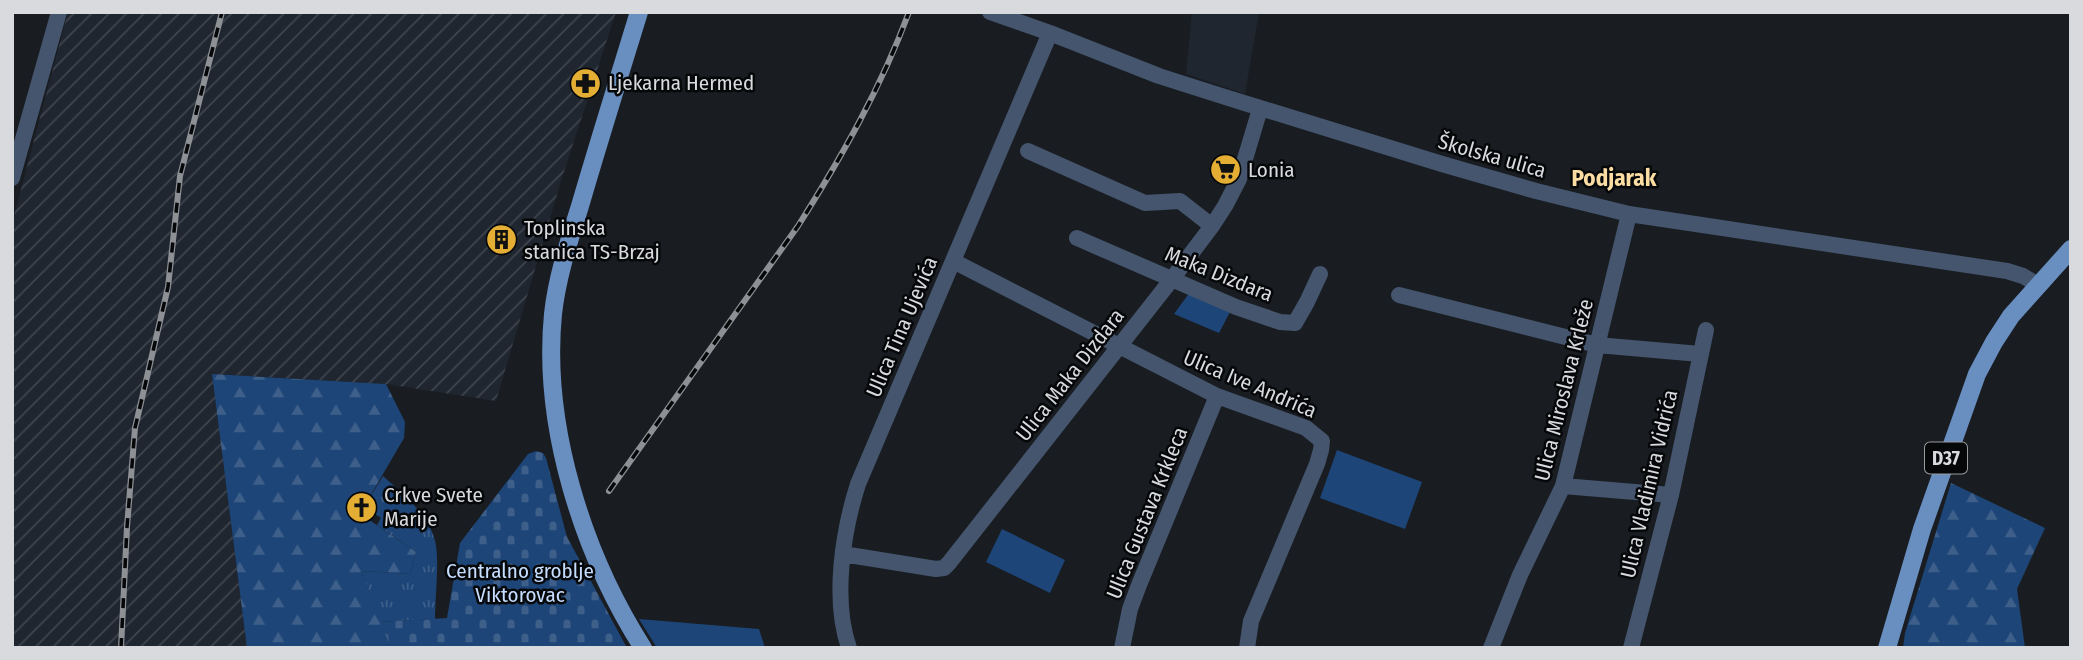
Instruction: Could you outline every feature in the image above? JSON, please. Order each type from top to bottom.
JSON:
[{"type":"main road","points":[[639,12],[563,264],[553,313],[551,355],[552,394],[558,431],[573,490],[599,565],[643,648]]},
{"type":"main road","name":"D37","points":[[1887,648],[1922,529],[1974,383],[1998,336],[2038,285],[2071,249]]},
{"type":"street","points":[[12,178],[59,12]]},
{"type":"street","name":"Školska ulica","points":[[990,12],[1159,76],[1536,191],[1629,214],[2007,271],[2038,285]]},
{"type":"street","name":"Ulica Tina Ujevića","points":[[849,648],[843,618],[841,568],[847,518],[858,484],[1050,33]]},
{"type":"street","name":"Ulica Maka Dizdara","points":[[843,554],[928,568],[944,568],[1212,226],[1239,179],[1260,109]]},
{"type":"street","name":"Maka Dizdara","points":[[1028,151],[1145,203],[1180,201],[1212,226]]},
{"type":"street","name":"Ulica Miroslava Krleže","points":[[1491,648],[1520,575],[1563,486],[1629,214]]},
{"type":"street","name":"Maka Dizdara","points":[[1077,238],[1236,307],[1280,322],[1295,323],[1320,274]]},
{"type":"street","name":"Ulica Ive Andrića","points":[[953,261],[1217,396],[1306,428],[1322,440],[1317,464],[1255,609],[1247,648]]},
{"type":"street","points":[[1399,295],[1597,345],[1700,354]]},
{"type":"street","name":"Ulica Vladimira Vidrića","points":[[1631,648],[1671,495],[1706,330]]},
{"type":"street","name":"Ulica Gustava Krkleca","points":[[1122,648],[1135,597],[1217,396]]},
{"type":"street","points":[[1563,486],[1671,495]]},
{"type":"shaded area","points":[[68,12],[616,12],[561,181],[496,401],[386,384],[212,374],[247,648],[12,648],[12,223]]},
{"type":"shaded area","points":[[1192,12],[1259,12],[1245,94],[1186,74]]},
{"type":"green space","points":[[1190,292],[1231,310],[1219,333],[1174,314]]},
{"type":"green space","points":[[212,374],[386,384],[405,422],[404,438],[369,498],[360,493],[348,513],[361,521],[365,517],[416,552],[410,574],[361,571],[391,648],[247,648]]},
{"type":"green space","points":[[1337,450],[1422,482],[1405,529],[1320,498]]},
{"type":"green space","name":"Centralno groblje Viktorovac","points":[[536,451],[543,453],[546,458],[567,537],[627,648],[391,648],[380,622],[447,618],[460,543],[528,454]]},
{"type":"green space","points":[[383,476],[416,507],[433,535],[437,563],[435,619],[380,622],[361,571],[410,574],[416,552],[377,525],[381,518],[369,510],[372,505],[367,502]]},
{"type":"green space","points":[[1951,483],[2045,528],[2017,589],[2025,648],[1903,648],[1905,633]]},
{"type":"green space","points":[[1002,529],[1065,560],[1050,593],[986,562]]},
{"type":"green space","points":[[639,619],[759,629],[765,648],[657,648]]},
{"type":"railway","points":[[121,648],[135,428],[168,287],[180,176],[222,12]]},
{"type":"railway","points":[[609,491],[798,226],[830,175],[886,68],[909,12]]},
{"type":"place","name":"Ljekarna Hermed","points":[[585,83]]},
{"type":"place","name":"Lonia","points":[[1225,170]]},
{"type":"place","name":"Toplinska stanica TS-Brzaj","points":[[501,240]]},
{"type":"place","name":"Crkve Svete Marije","points":[[361,507]]},
{"type":"district","name":"Podjarak","points":[[1614,178]]}]
